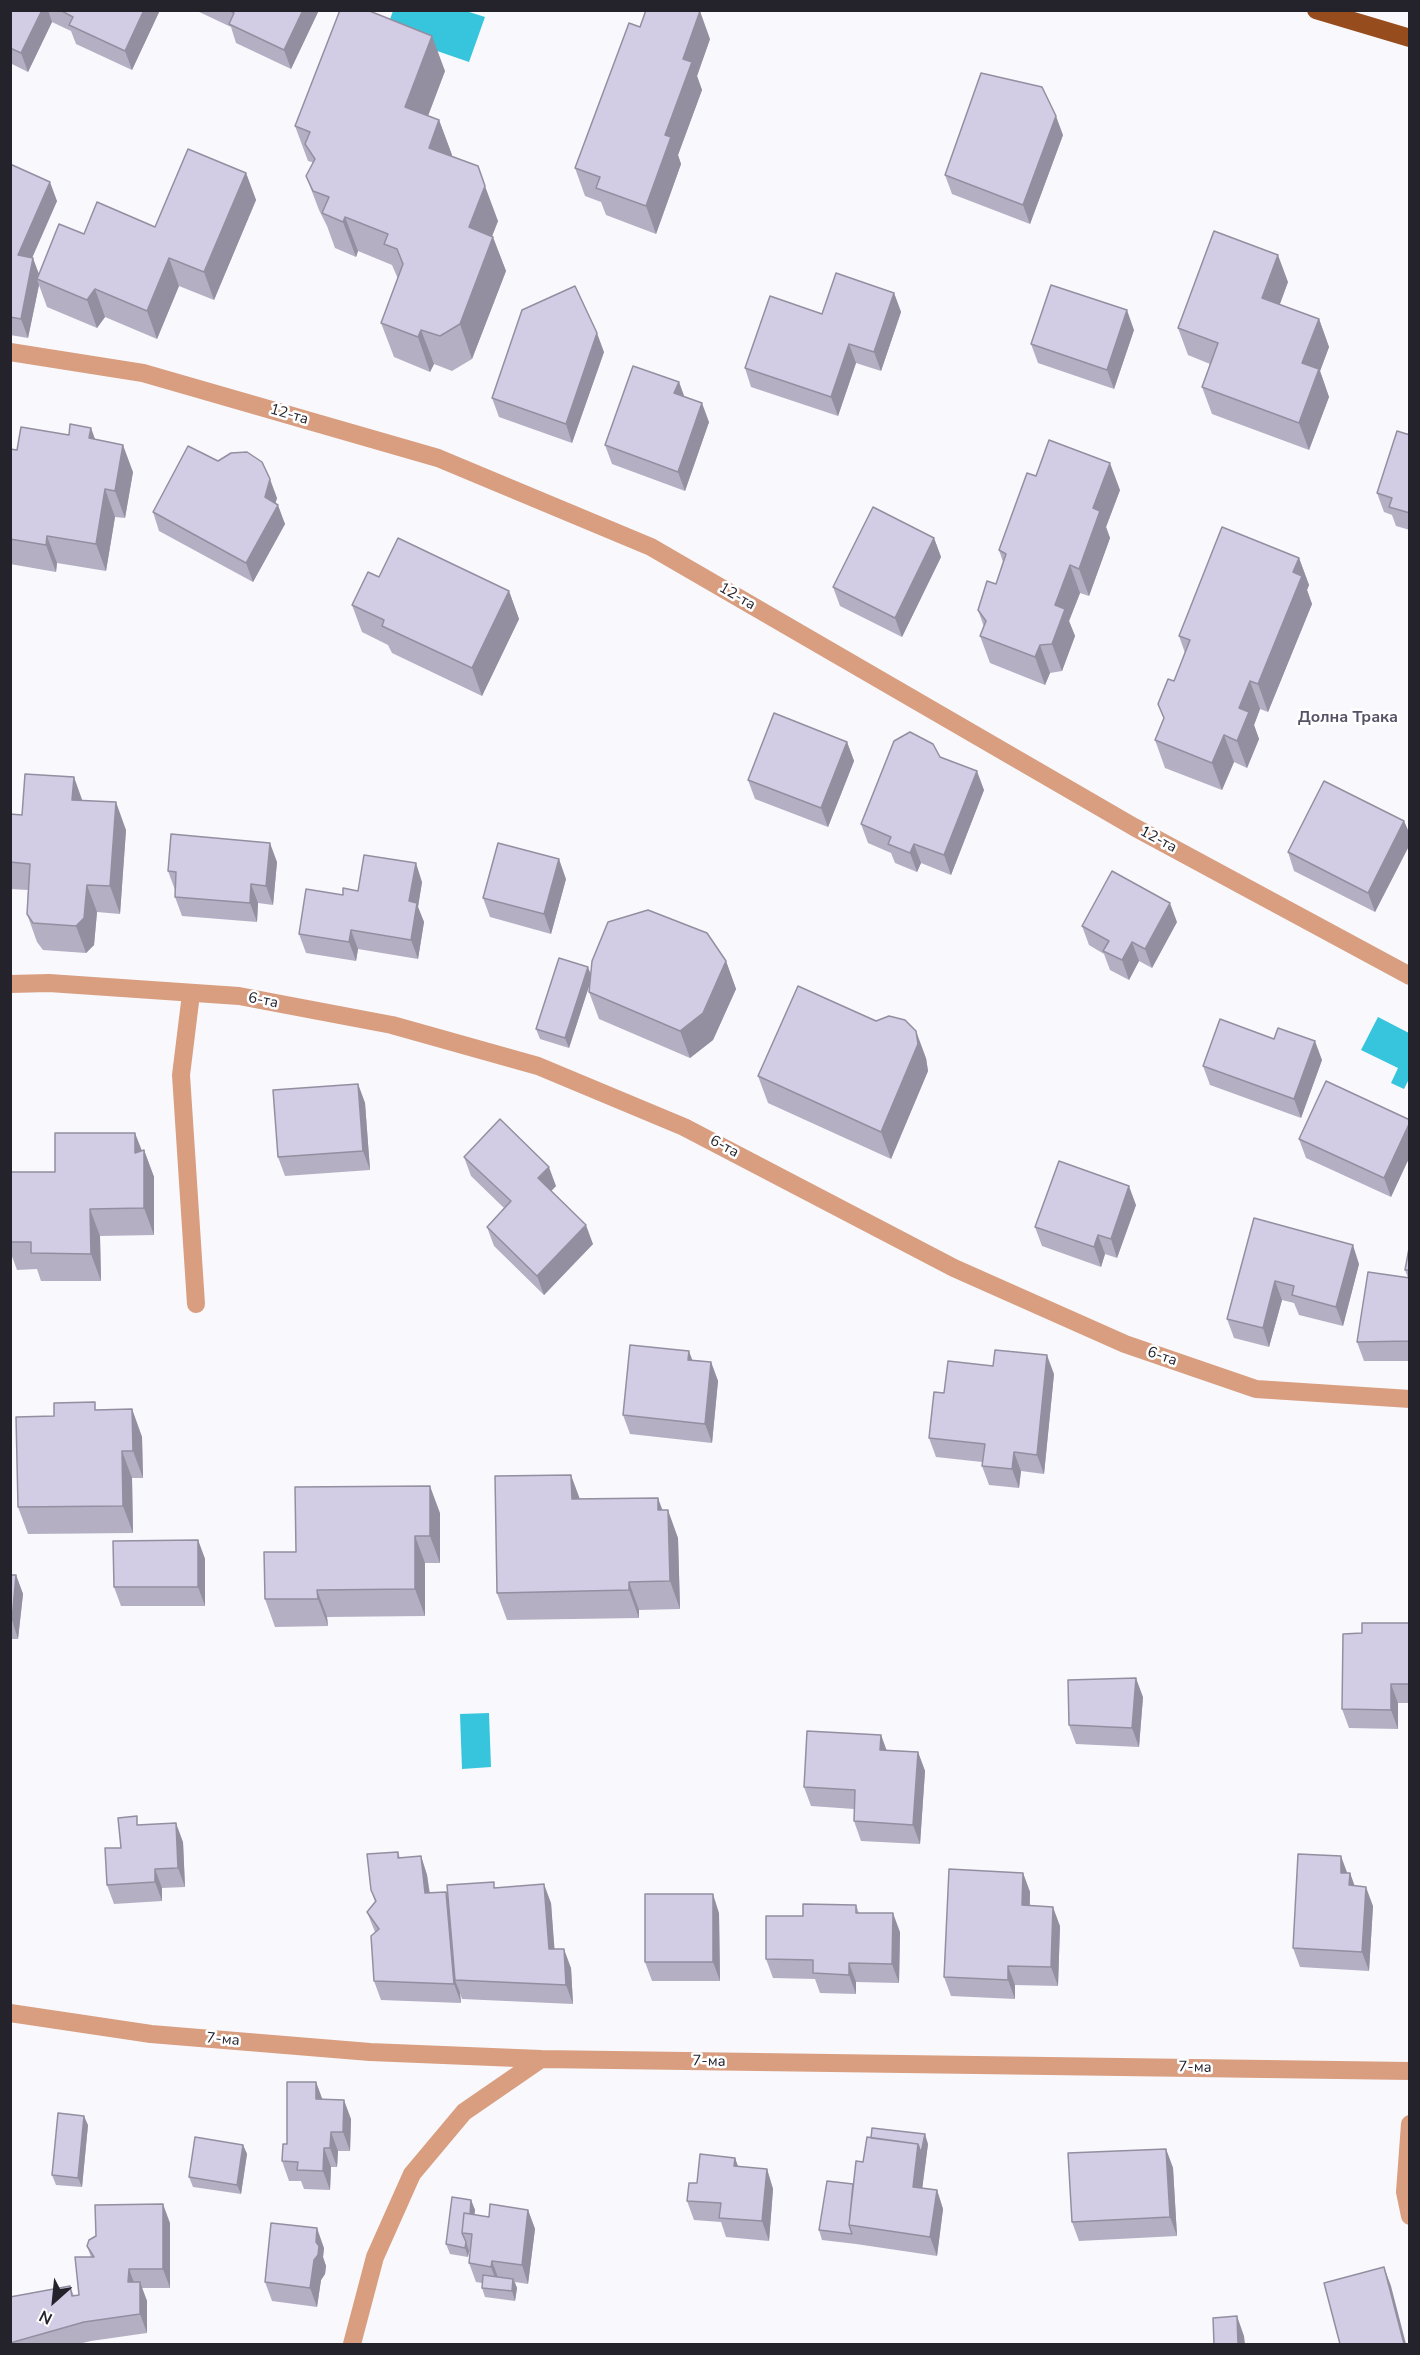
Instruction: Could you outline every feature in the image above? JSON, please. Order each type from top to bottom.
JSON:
[{"type":"highway","points":[[1316,10],[1410,38]]},
{"type":"street","name":"12-та","points":[[10,352],[142,373],[438,458],[651,547],[1134,827],[1410,976]]},
{"type":"street","name":"6-та","points":[[10,984],[49,984],[239,996],[392,1025],[538,1066],[684,1127],[954,1268],[1125,1344],[1256,1389],[1410,1399]]},
{"type":"street","points":[[191,994],[181,1075],[196,1304]]},
{"type":"street","name":"7-ма","points":[[10,2013],[151,2034],[370,2052],[541,2060],[1410,2071]]},
{"type":"street","points":[[352,2344],[375,2257],[412,2174],[464,2112],[541,2060]]},
{"type":"street","points":[[1410,2124],[1405,2192],[1410,2216]]},
{"type":"water","points":[[393,11],[466,11],[485,17],[469,62],[385,33]]},
{"type":"water","points":[[1378,1017],[1409,1033],[1409,1079],[1404,1089],[1391,1083],[1398,1068],[1361,1050]]},
{"type":"water","points":[[489,1713],[491,1767],[462,1769],[460,1714]]},
{"type":"building","points":[[10,10],[42,10],[21,53],[10,48]]},
{"type":"building","points":[[60,10],[144,10],[125,51],[69,25],[73,17]]},
{"type":"building","points":[[229,10],[303,10],[284,50],[229,24],[234,13]]},
{"type":"building","points":[[340,10],[367,10],[432,36],[405,107],[439,120],[429,148],[478,166],[485,186],[469,227],[493,237],[460,324],[440,336],[421,330],[418,337],[381,323],[403,264],[397,249],[384,244],[388,234],[345,217],[343,222],[322,213],[329,197],[313,191],[306,176],[315,159],[305,144],[310,132],[295,126]]},
{"type":"building","points":[[646,10],[700,11],[683,59],[692,62],[665,135],[671,137],[646,206],[596,188],[600,177],[575,168],[629,23],[640,27]]},
{"type":"building","points":[[981,73],[1042,87],[1056,116],[1023,205],[945,175]]},
{"type":"building","points":[[188,149],[246,173],[204,272],[169,258],[147,311],[95,289],[87,300],[37,279],[59,224],[84,234],[97,202],[155,227]]},
{"type":"building","points":[[10,164],[50,182],[18,255],[33,258],[21,319],[10,317]]},
{"type":"building","points":[[1214,231],[1278,255],[1262,298],[1319,319],[1302,363],[1319,369],[1299,423],[1202,387],[1218,343],[1178,328]]},
{"type":"building","points":[[836,273],[894,293],[874,352],[849,344],[831,397],[745,368],[770,296],[822,314]]},
{"type":"building","points":[[1051,285],[1127,310],[1107,370],[1031,344]]},
{"type":"building","points":[[575,286],[597,333],[566,424],[492,398],[522,310]]},
{"type":"building","points":[[633,366],[679,382],[674,393],[702,403],[678,472],[605,445]]},
{"type":"building","points":[[70,424],[91,428],[89,438],[123,445],[115,491],[105,489],[96,544],[47,536],[46,545],[10,539],[10,449],[17,450],[21,427],[69,435]]},
{"type":"building","points":[[1397,431],[1410,435],[1410,513],[1389,507],[1392,498],[1377,493]]},
{"type":"building","points":[[1049,440],[1110,463],[1093,508],[1100,511],[1079,569],[1070,565],[1055,605],[1065,609],[1052,644],[1040,645],[1035,657],[980,636],[986,621],[978,610],[987,581],[996,584],[1006,554],[999,550],[1027,473],[1036,476]]},
{"type":"building","points":[[188,446],[218,461],[231,453],[247,452],[262,462],[270,479],[265,497],[278,505],[246,563],[153,512]]},
{"type":"building","points":[[873,507],[934,538],[895,618],[833,587]]},
{"type":"building","points":[[1222,527],[1299,558],[1293,572],[1302,576],[1258,684],[1250,681],[1239,708],[1249,712],[1237,741],[1224,735],[1212,763],[1155,740],[1164,718],[1158,704],[1168,679],[1174,681],[1190,640],[1179,636]]},
{"type":"building","points":[[398,538],[509,591],[472,668],[382,626],[384,620],[352,605],[368,572],[379,577]]},
{"type":"building","points":[[774,713],[847,742],[821,808],[748,780]]},
{"type":"building","points":[[910,732],[933,744],[940,757],[977,771],[944,855],[914,844],[910,853],[888,844],[891,837],[861,824],[894,741]]},
{"type":"building","points":[[25,774],[74,777],[72,800],[116,802],[110,886],[87,885],[84,918],[76,926],[33,923],[27,914],[30,864],[10,862],[10,814],[22,815]]},
{"type":"building","points":[[1324,781],[1404,821],[1368,893],[1288,852]]},
{"type":"building","points":[[171,834],[270,843],[266,886],[251,884],[250,903],[175,897],[176,872],[168,871]]},
{"type":"building","points":[[498,843],[559,859],[544,914],[483,898]]},
{"type":"building","points":[[364,855],[416,863],[409,901],[417,903],[411,940],[351,930],[349,942],[299,934],[306,889],[343,895],[343,888],[358,891]]},
{"type":"building","points":[[1112,871],[1170,903],[1145,949],[1132,942],[1122,960],[1103,951],[1109,941],[1082,926]]},
{"type":"building","points":[[648,910],[707,933],[726,961],[703,1013],[680,1031],[589,992],[592,961],[608,922]]},
{"type":"building","points":[[559,958],[588,967],[565,1038],[536,1029]]},
{"type":"building","points":[[798,986],[876,1021],[889,1016],[905,1020],[916,1031],[918,1044],[881,1132],[758,1076]]},
{"type":"building","points":[[1220,1019],[1274,1039],[1278,1028],[1315,1041],[1294,1099],[1203,1066]]},
{"type":"building","points":[[1326,1081],[1410,1120],[1384,1178],[1299,1139]]},
{"type":"building","points":[[358,1084],[363,1151],[278,1157],[273,1090]]},
{"type":"building","points":[[500,1119],[549,1167],[538,1178],[586,1225],[537,1276],[487,1227],[511,1201],[464,1157]]},
{"type":"building","points":[[55,1133],[135,1133],[135,1153],[144,1150],[144,1208],[90,1209],[91,1254],[31,1253],[31,1242],[10,1242],[10,1172],[55,1172]]},
{"type":"building","points":[[1059,1161],[1129,1186],[1111,1239],[1098,1235],[1094,1247],[1035,1227]]},
{"type":"building","points":[[1254,1218],[1353,1245],[1336,1307],[1292,1295],[1294,1286],[1275,1281],[1263,1328],[1227,1319]]},
{"type":"building","points":[[1410,1243],[1410,1270],[1405,1270]]},
{"type":"building","points":[[1368,1272],[1410,1278],[1410,1341],[1357,1342]]},
{"type":"building","points":[[630,1345],[689,1351],[688,1360],[711,1362],[705,1424],[623,1415]]},
{"type":"building","points":[[995,1350],[1047,1355],[1037,1455],[1014,1452],[1012,1469],[982,1466],[985,1444],[929,1438],[934,1392],[944,1393],[948,1361],[993,1366]]},
{"type":"building","points":[[95,1402],[95,1410],[132,1409],[133,1451],[122,1451],[123,1506],[18,1507],[16,1417],[54,1416],[54,1403]]},
{"type":"building","points":[[571,1475],[572,1499],[658,1498],[658,1510],[668,1510],[670,1581],[629,1582],[629,1590],[497,1593],[495,1476]]},
{"type":"building","points":[[430,1486],[430,1536],[415,1536],[415,1589],[317,1590],[318,1599],[265,1599],[264,1552],[296,1552],[295,1487]]},
{"type":"building","points":[[198,1540],[198,1587],[114,1587],[113,1541]]},
{"type":"building","points":[[10,1575],[16,1575],[12,1620],[10,1620]]},
{"type":"building","points":[[1362,1623],[1410,1623],[1410,1684],[1391,1684],[1391,1710],[1342,1709],[1343,1634],[1362,1633]]},
{"type":"building","points":[[1136,1678],[1132,1728],[1069,1725],[1068,1680]]},
{"type":"building","points":[[807,1731],[881,1735],[880,1750],[918,1752],[913,1825],[854,1821],[855,1790],[804,1787]]},
{"type":"building","points":[[137,1816],[137,1825],[176,1823],[178,1868],[155,1869],[155,1882],[107,1885],[105,1848],[121,1848],[118,1818]]},
{"type":"building","points":[[398,1852],[398,1858],[421,1856],[425,1893],[446,1892],[454,1984],[374,1981],[371,1936],[379,1929],[367,1912],[376,1901],[371,1890],[367,1854]]},
{"type":"building","points":[[1298,1854],[1341,1856],[1341,1873],[1350,1873],[1349,1885],[1366,1887],[1362,1952],[1293,1948]]},
{"type":"building","points":[[949,1869],[1023,1873],[1022,1905],[1053,1907],[1051,1967],[1008,1966],[1008,1980],[944,1977]]},
{"type":"building","points":[[494,1882],[494,1888],[544,1884],[549,1949],[564,1949],[566,1985],[455,1980],[447,1885]]},
{"type":"building","points":[[645,1894],[713,1894],[713,1962],[645,1962]]},
{"type":"building","points":[[803,1904],[856,1905],[856,1913],[893,1913],[892,1964],[849,1963],[849,1975],[813,1973],[813,1960],[766,1959],[766,1916],[803,1916]]},
{"type":"building","points":[[287,2082],[316,2082],[316,2099],[344,2100],[343,2132],[331,2132],[330,2148],[324,2148],[323,2171],[297,2170],[298,2162],[282,2161],[283,2144],[287,2144]]},
{"type":"building","points":[[58,2113],[84,2116],[78,2178],[52,2175]]},
{"type":"building","points":[[872,2128],[925,2134],[921,2153],[918,2144],[871,2138]]},
{"type":"building","points":[[195,2137],[243,2145],[237,2185],[189,2177]]},
{"type":"building","points":[[867,2137],[918,2144],[913,2187],[937,2190],[930,2237],[849,2225],[856,2161],[863,2162]]},
{"type":"building","points":[[1166,2149],[1170,2217],[1072,2222],[1068,2153]]},
{"type":"building","points":[[700,2154],[735,2158],[734,2166],[767,2169],[762,2221],[719,2218],[721,2203],[687,2201],[689,2183],[697,2183]]},
{"type":"building","points":[[827,2181],[853,2184],[849,2225],[852,2234],[819,2230]]},
{"type":"building","points":[[452,2197],[471,2200],[470,2214],[464,2213],[462,2233],[466,2242],[465,2248],[446,2244]]},
{"type":"building","points":[[163,2204],[163,2269],[129,2269],[128,2282],[140,2282],[140,2314],[84,2322],[10,2343],[10,2297],[70,2286],[72,2296],[79,2295],[75,2257],[94,2257],[87,2246],[89,2240],[96,2236],[95,2205]]},
{"type":"building","points":[[490,2204],[528,2210],[522,2265],[492,2261],[491,2267],[469,2263],[472,2234],[462,2233],[464,2213],[489,2217]]},
{"type":"building","points":[[271,2223],[317,2228],[318,2255],[314,2260],[310,2288],[265,2282]]},
{"type":"building","points":[[1384,2267],[1404,2344],[1340,2344],[1324,2283]]},
{"type":"building","points":[[483,2275],[513,2279],[512,2291],[482,2288]]},
{"type":"building","points":[[1237,2316],[1238,2344],[1214,2344],[1213,2318]]},
{"type":"district","name":"Долна Трака","points":[[1348,718]]}]
